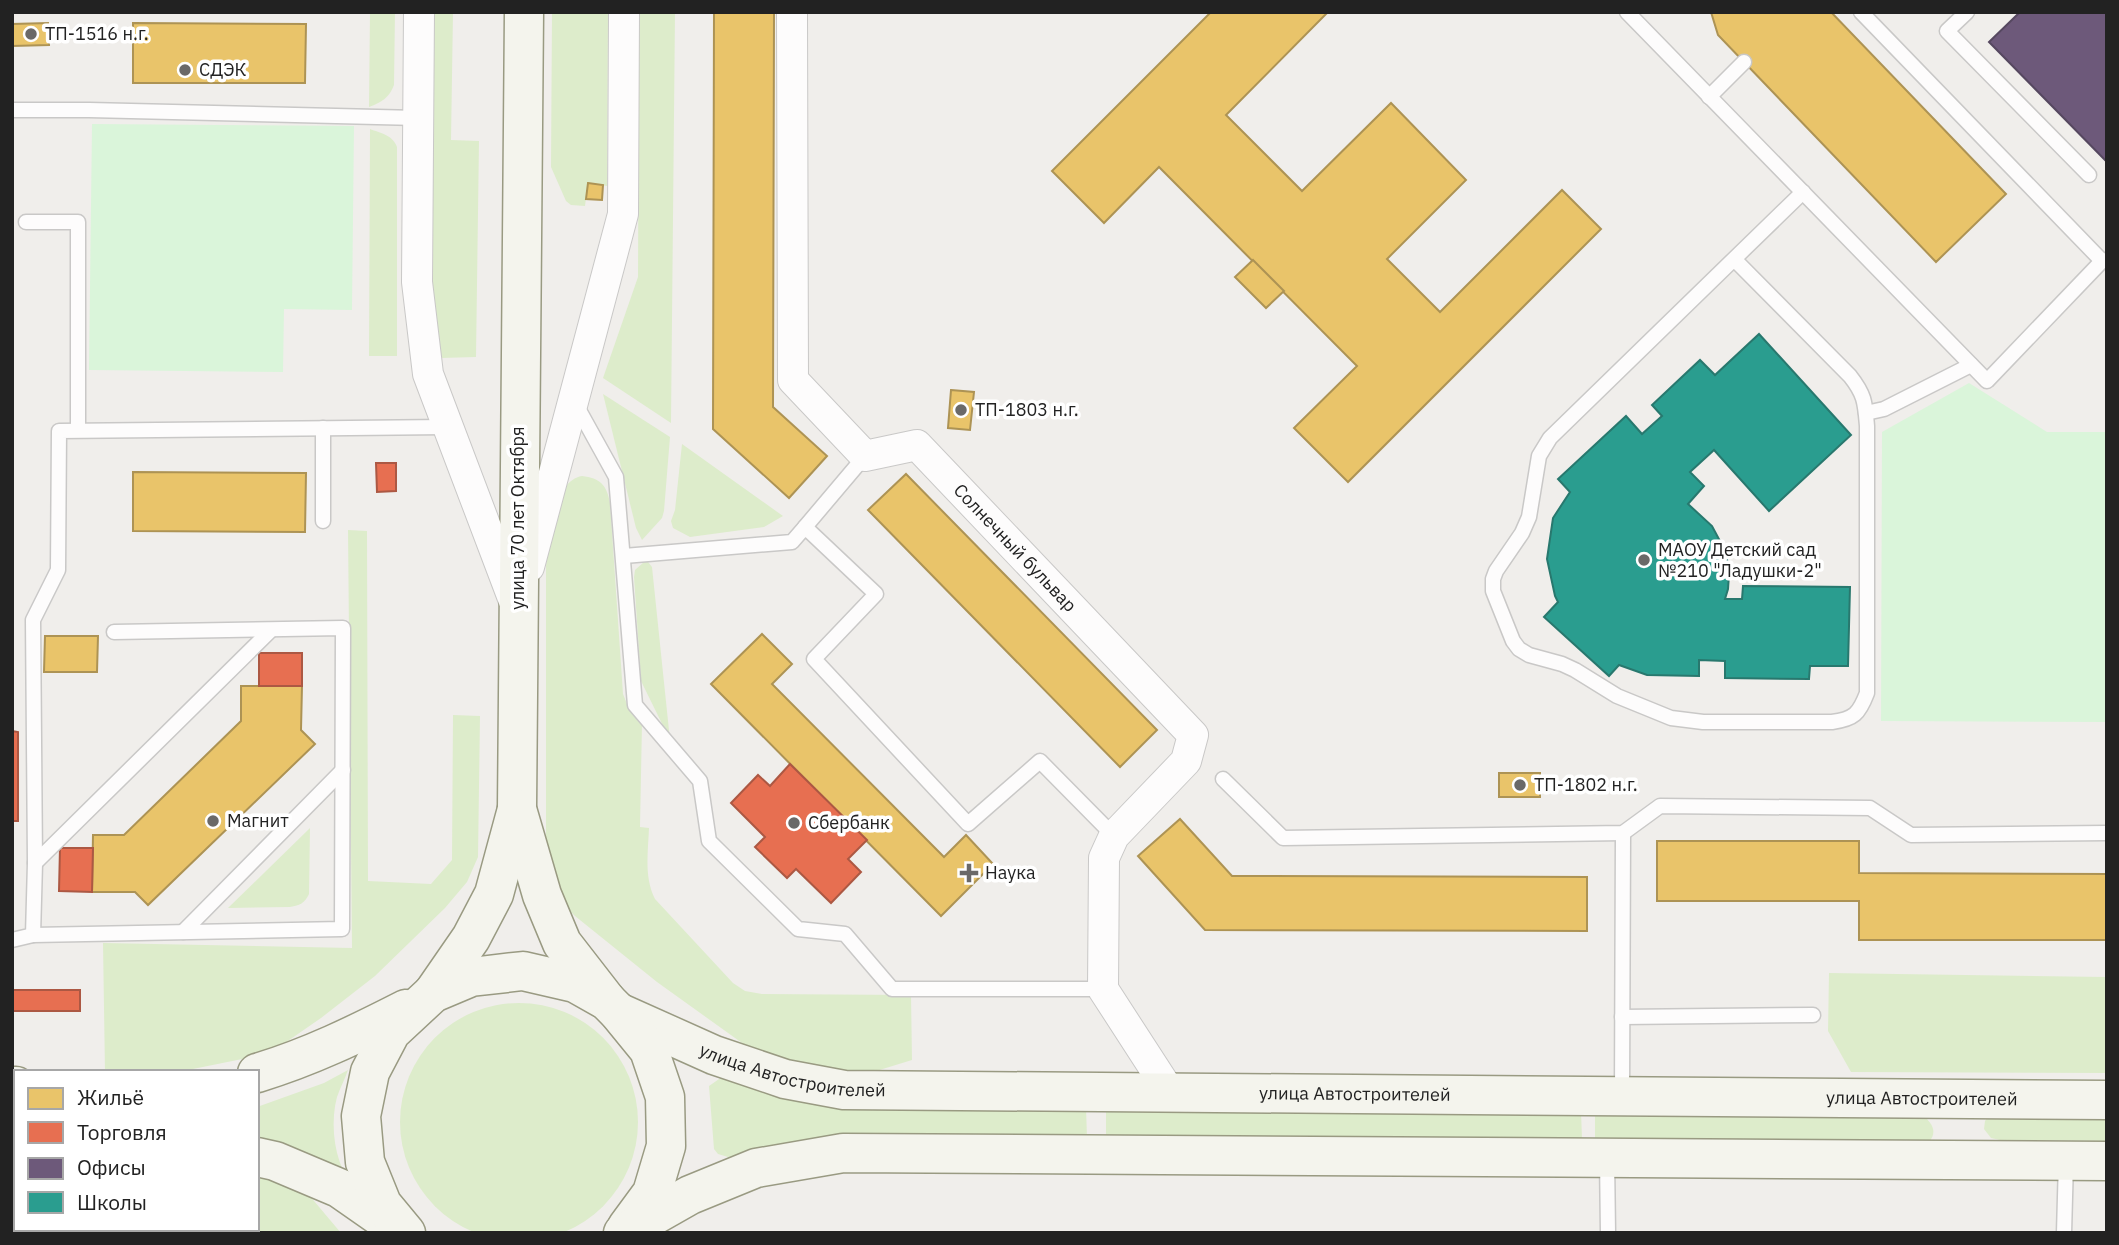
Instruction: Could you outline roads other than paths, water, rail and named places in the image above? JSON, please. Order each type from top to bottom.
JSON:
[{"type":"main road","name":"улица 70 лет Октября","points":[[524,12],[517,808],[542,895],[562,943],[649,1050],[665,1097],[666,1146],[652,1193],[623,1233]]},
{"type":"main road","points":[[405,1233],[382,1204],[365,1161],[361,1116],[370,1072],[391,1032],[428,996],[471,938],[494,894],[517,808]]},
{"type":"main road","name":"улица Автостроителей","points":[[428,996],[471,977],[523,971],[575,983],[612,1006],[726,1059],[785,1079],[844,1090],[2107,1100]]},
{"type":"main road","points":[[259,1072],[294,1062],[347,1039],[428,996]]},
{"type":"main road","points":[[1955,1099],[1955,1160]]},
{"type":"main road","points":[[623,1233],[690,1195],[756,1168],[843,1153],[2107,1161]]},
{"type":"main road","points":[[259,1157],[275,1161],[339,1188],[405,1233]]},
{"type":"street","points":[[419,12],[417,282],[428,373],[446,427],[518,611]]},
{"type":"street","points":[[518,611],[623,214],[624,12]]},
{"type":"street","points":[[792,12],[793,380],[865,456]]},
{"type":"street","name":"Солнечный бульвар","points":[[865,456],[917,445],[1193,735],[1186,761],[1114,836],[1104,858],[1103,989]]},
{"type":"street","points":[[1103,989],[1171,1094]]},
{"type":"lane","points":[[1627,12],[1987,381],[2105,260],[1861,12]]},
{"type":"lane","points":[[1966,12],[1947,31],[2089,176]]},
{"type":"lane","points":[[1709,96],[1744,62]]},
{"type":"lane","points":[[12,110],[418,118]]},
{"type":"lane","points":[[1734,259],[1861,390],[1866,413],[1867,693],[1856,715],[1846,720],[1703,722],[1671,718],[1617,696],[1562,664],[1529,655],[1519,649],[1513,641],[1493,591],[1496,571],[1529,517],[1539,456],[1550,438],[1734,259],[1803,192]]},
{"type":"lane","points":[[26,222],[78,222],[78,430]]},
{"type":"lane","points":[[1866,413],[1884,409],[1970,365]]},
{"type":"lane","points":[[573,399],[616,477],[635,705],[700,781],[709,841],[798,929],[845,934],[892,989],[1103,989]]},
{"type":"lane","points":[[33,935],[33,620],[58,570],[60,430],[446,427]]},
{"type":"lane","points":[[323,521],[324,428]]},
{"type":"lane","points":[[624,556],[792,542],[865,456]]},
{"type":"lane","points":[[805,527],[876,594],[814,659],[968,824],[1040,761],[1114,836]]},
{"type":"lane","points":[[12,940],[33,935],[342,929],[343,628],[114,632]]},
{"type":"lane","points":[[35,863],[271,630]]},
{"type":"lane","points":[[183,932],[342,770]]},
{"type":"lane","points":[[1223,779],[1283,838],[1623,833],[1660,806],[1870,808],[1911,835],[2107,834]]},
{"type":"lane","points":[[1622,1097],[1623,833]]},
{"type":"lane","points":[[1622,1017],[1813,1015]]},
{"type":"lane","points":[[1607,1157],[1608,1233]]},
{"type":"lane","points":[[2064,1233],[2066,1161]]},
{"type":"place","name":"ТП-1516 н.г.","points":[[31,34]]},
{"type":"place","name":"СДЭК","points":[[185,70]]},
{"type":"place","name":"ТП-1803 н.г.","points":[[961,410]]},
{"type":"place","name":"МАОУ Детский сад №210 \"Ладушки-2\"","points":[[1644,560]]},
{"type":"place","name":"ТП-1802 н.г.","points":[[1520,785]]},
{"type":"place","name":"Магнит","points":[[213,821]]},
{"type":"place","name":"Сбербанк","points":[[794,823]]},
{"type":"place","name":"Наука","points":[[969,873]]}]
